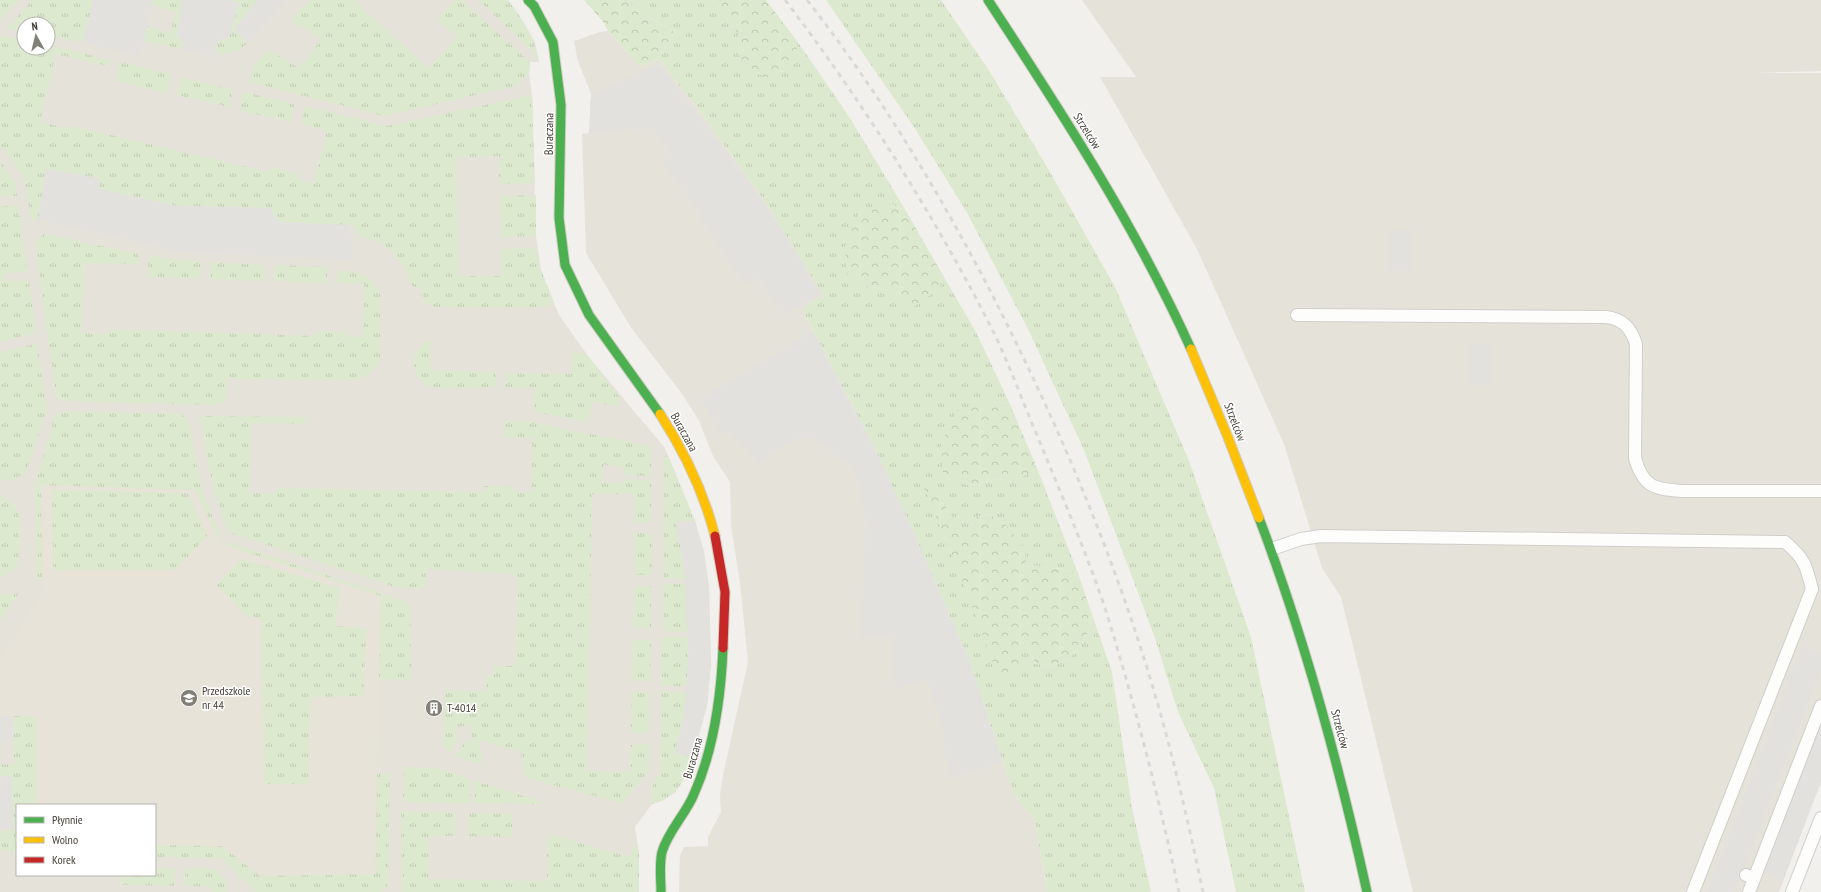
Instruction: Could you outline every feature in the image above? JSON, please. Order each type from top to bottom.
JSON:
[{"type":"street","name":"Buraczana","points":[[528,0],[534,6],[553,42],[561,105],[560,218],[565,265],[589,315],[645,391],[675,437],[707,508],[715,535],[725,592],[722,679],[716,720],[704,767],[694,795],[677,821],[662,853],[661,892]]},
{"type":"street","name":"Strzelców","points":[[988,0],[1050,93],[1118,204],[1167,299],[1212,395],[1272,549],[1317,687],[1344,790],[1366,892]]},
{"type":"lane","points":[[1297,315],[1616,318],[1624,323],[1634,337],[1636,344],[1635,458],[1643,480],[1652,487],[1664,490],[1821,491]]},
{"type":"lane","points":[[1272,549],[1301,540],[1321,536],[1785,542],[1799,554],[1806,566],[1812,589],[1693,892]]},
{"type":"lane","points":[[1744,892],[1821,706]]},
{"type":"lane","points":[[1792,892],[1821,818]]},
{"type":"shaded area","points":[[0,0],[508,0],[535,42],[539,62],[530,62],[529,73],[532,95],[536,236],[541,270],[559,315],[588,356],[665,448],[695,521],[704,552],[709,587],[711,664],[707,706],[689,770],[675,793],[662,801],[652,804],[635,827],[639,853],[639,892],[0,892]]},
{"type":"shaded area","points":[[94,0],[153,0],[140,56],[82,42]]},
{"type":"shaded area","points":[[183,0],[228,0],[239,3],[229,38],[219,40],[215,49],[215,58],[182,49],[184,43],[177,35]]},
{"type":"shaded area","points":[[258,0],[288,0],[248,43],[234,29]]},
{"type":"shaded area","points":[[1082,0],[1821,0],[1821,71],[1757,73],[1821,73],[1821,782],[1779,892],[1413,892],[1341,597],[1322,568],[1284,444],[1197,249],[1100,77],[1136,77]]},
{"type":"shaded area","points":[[608,31],[640,67],[659,59],[701,113],[766,203],[824,295],[802,309],[878,455],[969,660],[1014,795],[1035,821],[1047,892],[679,892],[680,855],[684,847],[708,846],[708,837],[721,812],[720,795],[723,775],[748,662],[740,583],[731,525],[730,482],[713,456],[699,421],[685,398],[630,326],[586,253],[582,134],[589,133],[591,94],[578,61],[574,41],[600,32]]},
{"type":"shaded area","points":[[659,64],[765,204],[820,293],[783,317],[758,278],[744,285],[710,234],[694,205],[663,165],[667,148],[652,127],[589,134],[591,94]]},
{"type":"shaded area","points":[[46,169],[99,178],[99,189],[178,206],[270,208],[278,222],[351,225],[352,260],[181,252],[38,220]]},
{"type":"shaded area","points":[[1390,230],[1413,230],[1412,271],[1390,271]]},
{"type":"shaded area","points":[[813,331],[878,455],[918,542],[969,660],[1003,762],[952,779],[945,754],[944,730],[927,679],[895,690],[892,637],[861,637],[866,519],[854,468],[813,438],[794,439],[759,464],[728,430],[721,434],[700,399]]},
{"type":"shaded area","points":[[1470,344],[1492,344],[1492,385],[1469,385]]},
{"type":"shaded area","name":"Przedszkole nr 44","points":[[41,485],[195,490],[220,543],[381,596],[375,874],[260,876],[222,846],[156,845],[156,804],[36,804],[36,716],[0,716],[0,658],[43,593]]},
{"type":"shaded area","points":[[695,521],[704,552],[709,587],[711,664],[707,706],[692,758],[675,753],[684,718],[689,648],[686,614],[686,581],[676,522]]},
{"type":"shaded area","points":[[1802,645],[1821,652],[1821,670],[1735,892],[1707,892]]},
{"type":"shaded area","points":[[0,717],[13,718],[13,740],[0,740]]},
{"type":"shaded area","points":[[1821,720],[1821,782],[1783,880],[1762,872]]},
{"type":"shaded area","points":[[0,777],[11,777],[13,829],[0,829]]},
{"type":"green space","points":[[0,0],[19,0],[0,21]]},
{"type":"green space","points":[[32,0],[94,0],[82,42],[56,37],[56,16],[18,16]]},
{"type":"green space","points":[[153,0],[183,0],[177,35],[184,43],[182,49],[144,41],[147,26],[170,33],[176,12],[152,5]]},
{"type":"green space","points":[[228,0],[258,0],[234,29],[248,43],[240,49],[220,55],[215,49],[219,40],[229,38],[239,3]]},
{"type":"green space","points":[[309,0],[354,0],[428,68],[457,37],[437,19],[455,0],[461,0],[530,62],[529,73],[515,86],[384,116],[249,82],[256,61],[269,50],[299,68],[321,39],[291,20]]},
{"type":"green space","points":[[478,0],[508,0],[531,36],[539,62],[531,50]]},
{"type":"green space","points":[[584,0],[627,0],[635,9],[674,32],[659,59],[640,67],[608,31],[604,23]]},
{"type":"green space","points":[[627,0],[712,0],[738,33],[740,60],[795,59],[797,41],[850,118],[906,211],[892,204],[862,285],[890,291],[913,306],[940,288],[941,272],[976,332],[1009,402],[986,403],[969,486],[996,479],[1011,481],[1033,472],[1035,463],[1078,573],[1045,566],[1026,567],[1005,524],[989,514],[975,517],[970,528],[966,532],[957,524],[950,514],[939,492],[925,489],[956,564],[1019,642],[1026,640],[1035,663],[1048,667],[1069,659],[1084,641],[1091,623],[1092,614],[1112,672],[1132,808],[1151,892],[1047,892],[1035,821],[1014,795],[969,660],[878,455],[802,309],[823,295],[766,203],[701,113],[659,59],[674,32],[635,9]]},
{"type":"green space","points":[[712,0],[766,0],[797,41],[796,59],[774,79],[747,71],[740,60],[738,33]]},
{"type":"green space","points":[[826,0],[941,0],[990,72],[1050,172],[1115,287],[1189,461],[1251,637],[1305,892],[1236,892],[1214,788],[1178,712],[1154,635],[1084,450],[1028,329],[966,211],[914,127]]},
{"type":"green space","points":[[16,19],[16,31],[7,29]]},
{"type":"green space","points":[[0,37],[16,39],[16,56],[56,56],[40,122],[67,128],[68,125],[268,172],[270,167],[300,174],[299,180],[314,184],[327,131],[301,124],[305,106],[387,126],[532,95],[535,183],[499,184],[499,156],[456,157],[458,276],[501,276],[501,249],[535,248],[541,270],[553,300],[550,305],[545,307],[435,307],[425,303],[420,287],[413,287],[405,270],[394,254],[380,243],[371,239],[361,238],[351,225],[278,222],[270,208],[178,206],[99,189],[99,178],[47,170],[38,220],[31,220],[24,178],[0,145]]},
{"type":"green space","points":[[56,47],[110,60],[109,66],[56,54]]},
{"type":"green space","points":[[120,62],[171,74],[167,93],[116,81]]},
{"type":"green space","points":[[182,77],[233,90],[229,107],[177,95]]},
{"type":"green space","points":[[243,92],[295,104],[291,122],[239,110]]},
{"type":"green space","points":[[0,161],[15,181],[17,196],[0,196]]},
{"type":"green space","points":[[536,195],[536,236],[501,237],[500,196]]},
{"type":"green space","points":[[892,204],[906,211],[941,272],[940,288],[913,307],[890,291],[862,285],[847,274],[845,246],[859,213]]},
{"type":"green space","points":[[18,205],[27,272],[5,274],[5,281],[29,281],[36,333],[0,342],[0,207]]},
{"type":"green space","points":[[44,234],[139,254],[138,264],[84,263],[81,333],[109,334],[109,329],[315,336],[316,331],[347,332],[347,337],[363,337],[364,284],[337,283],[338,270],[360,273],[371,279],[380,294],[380,360],[371,372],[356,380],[227,379],[226,401],[215,405],[63,401],[56,396],[35,242]]},
{"type":"green space","points":[[149,256],[200,262],[200,279],[147,277]]},
{"type":"green space","points":[[211,262],[264,265],[264,281],[210,279]]},
{"type":"green space","points":[[275,265],[327,267],[327,283],[274,281]]},
{"type":"green space","points":[[431,341],[430,370],[496,372],[496,387],[441,388],[427,385],[416,373],[414,360],[416,353],[423,343]]},
{"type":"green space","points":[[37,344],[47,409],[27,470],[15,479],[0,480],[0,352]]},
{"type":"green space","points":[[573,353],[582,353],[588,356],[620,398],[618,406],[592,402],[588,422],[534,412],[534,388],[505,388],[506,373],[572,374]]},
{"type":"green space","points":[[1009,402],[1035,463],[1033,472],[1011,481],[996,479],[969,486],[943,473],[941,444],[957,410],[986,403]]},
{"type":"green space","points":[[64,411],[180,414],[188,419],[202,490],[220,536],[217,537],[195,490],[41,485],[42,580],[37,580],[35,486],[55,415]]},
{"type":"green space","points":[[200,416],[305,417],[305,424],[251,423],[249,493],[277,493],[277,488],[484,492],[484,486],[514,487],[515,492],[531,492],[532,438],[505,438],[504,421],[530,422],[647,445],[652,452],[651,476],[623,475],[623,466],[603,465],[602,482],[623,483],[624,479],[652,481],[651,522],[635,522],[635,494],[592,494],[587,771],[630,772],[631,745],[649,744],[649,770],[622,803],[526,778],[521,752],[480,740],[482,765],[455,756],[466,741],[472,740],[470,725],[456,727],[457,742],[449,753],[445,747],[443,740],[446,690],[486,692],[486,675],[494,675],[494,666],[515,666],[518,583],[513,574],[426,569],[425,589],[398,588],[231,533],[226,527],[212,484]]},
{"type":"green space","points":[[666,455],[670,460],[695,521],[676,522],[686,579],[664,578],[664,457]]},
{"type":"green space","points":[[924,488],[934,489],[940,492],[950,514],[966,532],[970,528],[975,517],[989,514],[1005,524],[1025,548],[1026,567],[1046,566],[1078,573],[1092,614],[1091,623],[1084,641],[1069,659],[1048,667],[1035,663],[1026,640],[1019,642],[1022,666],[1012,679],[1001,684],[956,564]]},
{"type":"green space","points":[[52,490],[188,493],[207,536],[176,570],[53,570]]},
{"type":"green space","points":[[0,496],[9,501],[17,509],[19,515],[19,549],[17,565],[10,573],[0,576]]},
{"type":"green space","points":[[634,533],[653,533],[652,575],[634,575]]},
{"type":"green space","points":[[228,542],[407,602],[410,606],[411,680],[379,679],[381,596],[225,545]]},
{"type":"green space","points":[[242,559],[340,588],[335,626],[366,628],[364,696],[311,697],[309,784],[264,784],[261,619],[245,615],[216,585]]},
{"type":"green space","points":[[663,583],[686,584],[688,632],[663,631]]},
{"type":"green space","points":[[634,586],[651,586],[651,628],[633,628]]},
{"type":"green space","points":[[19,593],[0,621],[0,594]]},
{"type":"green space","points":[[662,637],[688,637],[687,686],[661,686]]},
{"type":"green space","points":[[633,640],[651,640],[650,681],[632,681]]},
{"type":"green space","points":[[661,691],[687,692],[684,718],[675,753],[692,758],[683,781],[673,793],[652,804],[653,784],[660,772]]},
{"type":"green space","points":[[632,692],[649,692],[649,733],[631,733]]},
{"type":"green space","points":[[14,716],[36,716],[36,804],[16,804],[16,852],[0,849],[0,831],[13,830],[12,776],[0,776],[0,764],[14,765]]},
{"type":"green space","points":[[404,767],[437,768],[471,779],[470,803],[403,802]]},
{"type":"green space","points":[[377,774],[390,774],[388,885],[381,892],[256,892],[221,858],[156,857],[156,845],[222,846],[260,876],[375,874]]},
{"type":"green space","points":[[474,780],[548,804],[474,803]]},
{"type":"green space","points":[[401,811],[455,813],[455,836],[429,836],[429,879],[547,881],[547,838],[552,835],[630,857],[634,843],[639,853],[639,892],[402,892]]},
{"type":"green space","points":[[468,813],[512,814],[512,837],[468,836]]},
{"type":"green space","points":[[156,868],[174,868],[175,886],[122,885],[121,876],[156,876]]},
{"type":"green space","points":[[185,868],[217,869],[226,880],[226,892],[212,892],[212,887],[185,886]]},
{"type":"railway","points":[[785,0],[843,79],[898,163],[949,248],[1001,348],[1073,522],[1104,605],[1145,748],[1179,892]]},
{"type":"railway","points":[[807,0],[856,67],[924,171],[984,279],[1009,328],[1055,426],[1077,476],[1117,578],[1135,629],[1166,733],[1192,839],[1203,892]]},
{"type":"traffic: fast","points":[[528,0],[534,6],[553,42],[561,105],[559,218],[565,265],[589,315],[660,414]]},
{"type":"traffic: fast","points":[[988,0],[1070,127],[1122,214],[1146,258],[1191,349]]},
{"type":"traffic: fast","points":[[1259,518],[1276,564],[1320,703],[1345,797],[1367,892]]},
{"type":"traffic: fast","points":[[661,892],[660,867],[662,852],[668,837],[691,801],[707,759],[718,704],[723,648]]},
{"type":"traffic: slow","points":[[1191,349],[1227,435],[1259,518]]},
{"type":"traffic: slow","points":[[660,414],[685,458],[699,488],[715,536]]},
{"type":"traffic: jam","points":[[715,536],[725,592],[723,648]]},
{"type":"place","name":"Przedszkole nr 44","points":[[189,698]]},
{"type":"place","name":"T-4014","points":[[434,708]]}]
